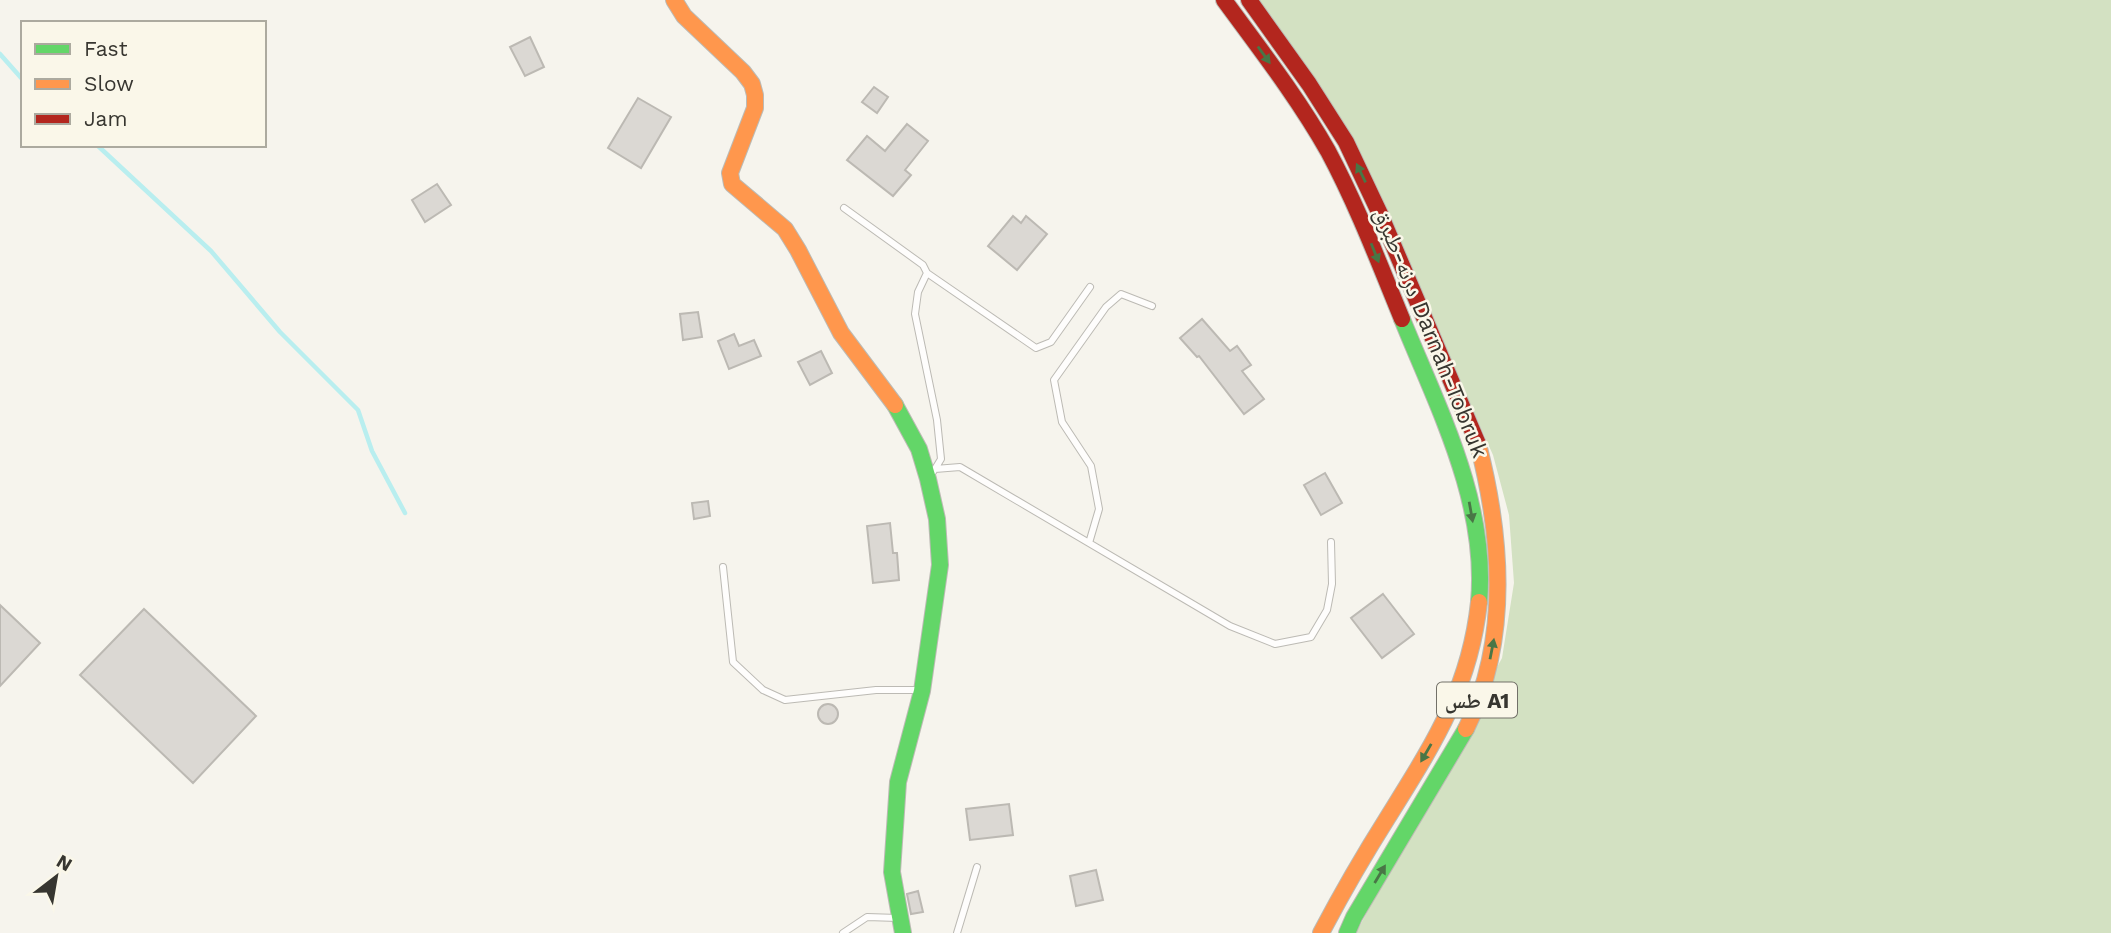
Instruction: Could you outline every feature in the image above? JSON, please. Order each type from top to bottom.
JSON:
[{"type":"main road","points":[[674,0],[684,16],[743,72],[752,84],[755,108],[730,173],[732,184],[785,229],[799,250],[841,333],[891,398],[932,474],[940,565],[922,691],[898,782],[892,872],[901,925]]},
{"type":"main road","name":"درنه-طبرق Darnah-Tobruk","points":[[1224,0],[1293,95],[1328,152],[1362,222],[1464,474],[1480,578],[1477,616],[1452,708],[1336,902],[1321,933]]},
{"type":"main road","name":"درنه-طبرق Darnah-Tobruk","points":[[1249,0],[1309,84],[1346,142],[1380,214],[1476,438],[1485,468],[1495,536],[1498,603],[1487,676],[1470,720],[1445,767],[1354,917],[1347,933]]},
{"type":"lane","points":[[845,208],[923,265],[927,273],[1036,348],[1051,342],[1090,287]]},
{"type":"lane","points":[[927,273],[918,292],[915,314],[937,420],[941,459],[932,474]]},
{"type":"lane","points":[[1088,543],[1099,509],[1091,466],[1062,422],[1054,380],[1106,307],[1121,294],[1152,306]]},
{"type":"lane","points":[[932,474],[960,467],[1230,626],[1275,644],[1311,637],[1327,610],[1332,584],[1331,542]]},
{"type":"lane","points":[[723,567],[733,662],[763,690],[785,700],[876,690],[922,691]]},
{"type":"lane","points":[[957,933],[977,867]]},
{"type":"lane","points":[[843,933],[867,917],[901,925]]},
{"type":"green space","points":[[1256,0],[2111,0],[2111,933],[1356,933],[1502,658],[1514,583],[1509,515],[1493,455],[1380,203]]},
{"type":"building","points":[[530,37],[544,67],[525,76],[510,47]]},
{"type":"building","points":[[874,87],[888,97],[877,113],[862,102]]},
{"type":"building","points":[[638,98],[671,117],[641,168],[608,148]]},
{"type":"building","points":[[907,124],[928,141],[905,170],[911,175],[893,196],[847,160],[867,136],[885,151]]},
{"type":"building","points":[[437,184],[451,205],[425,222],[412,200]]},
{"type":"building","points":[[1013,216],[1021,223],[1026,216],[1047,234],[1017,270],[988,246]]},
{"type":"building","points":[[698,312],[702,337],[683,340],[680,314]]},
{"type":"building","points":[[1202,319],[1230,351],[1237,346],[1251,365],[1242,371],[1264,399],[1244,414],[1199,356],[1197,357],[1180,338]]},
{"type":"building","points":[[734,334],[739,346],[754,340],[761,356],[729,369],[718,341]]},
{"type":"building","points":[[821,351],[832,373],[810,385],[798,362]]},
{"type":"building","points":[[1325,473],[1342,503],[1321,515],[1304,485]]},
{"type":"building","points":[[708,501],[710,516],[694,519],[692,503]]},
{"type":"building","points":[[890,523],[893,553],[897,553],[899,580],[873,583],[867,526]]},
{"type":"building","points":[[1383,594],[1414,634],[1382,658],[1351,618]]},
{"type":"building","points":[[0,605],[40,643],[0,686]]},
{"type":"building","points":[[144,609],[256,716],[193,783],[80,675]]},
{"type":"building","points":[[828,704],[835,707],[838,714],[835,721],[828,724],[821,721],[818,714],[821,707]]},
{"type":"building","points":[[1009,804],[1013,835],[970,840],[966,809]]},
{"type":"building","points":[[1096,870],[1103,900],[1076,906],[1070,876]]},
{"type":"building","points":[[918,891],[923,912],[911,914],[907,894]]},
{"type":"waterway","points":[[0,54],[21,78]]},
{"type":"waterway","points":[[99,147],[211,251],[280,332],[358,410],[372,451],[405,513]]},
{"type":"traffic: fast","points":[[1402,319],[1445,422],[1468,492],[1480,565],[1479,602]]},
{"type":"traffic: fast","points":[[895,405],[919,449],[928,479],[937,519],[940,565],[922,691],[898,782],[892,872],[903,933]]},
{"type":"traffic: fast","points":[[1347,933],[1466,729]]},
{"type":"traffic: slow","points":[[674,0],[684,16],[743,72],[752,84],[755,108],[730,173],[732,184],[785,229],[841,333],[895,405]]},
{"type":"traffic: slow","points":[[1466,729],[1490,660],[1498,588],[1492,515],[1478,444]]},
{"type":"traffic: slow","points":[[1321,933],[1447,716],[1467,662],[1479,602]]},
{"type":"traffic: jam","points":[[1224,0],[1291,93],[1328,151],[1358,213],[1402,319]]},
{"type":"traffic: jam","points":[[1249,0],[1309,84],[1346,142],[1380,214],[1478,444]]}]
